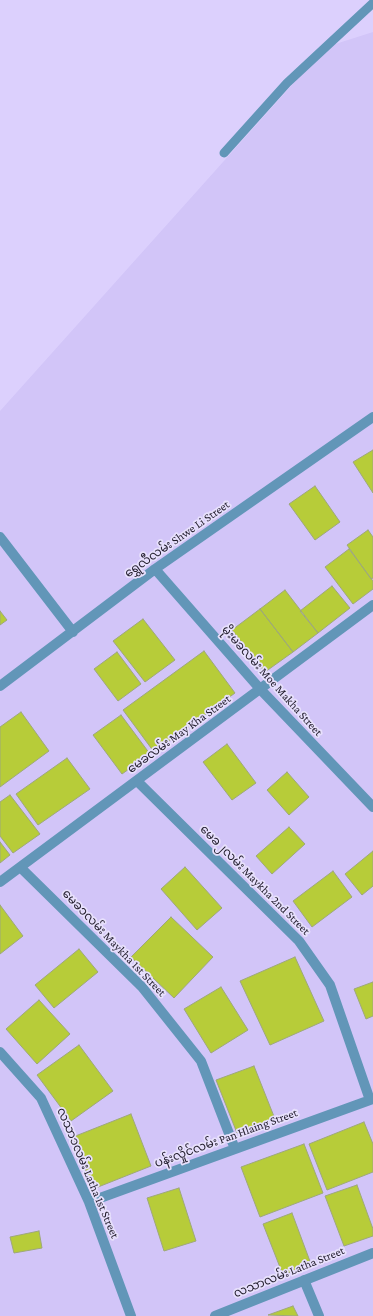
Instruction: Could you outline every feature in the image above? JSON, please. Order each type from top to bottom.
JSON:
[{"type":"street","name":"ရွှေလီလမ်း Shwe Li Street","points":[[0,686],[156,569],[373,417]]},
{"type":"street","points":[[0,537],[73,632]]},
{"type":"street","name":"မိုးမခလမ်း Moe Makha Street","points":[[156,569],[261,690],[373,807]]},
{"type":"street","name":"မေခလမ်း May Kha Street","points":[[0,882],[261,690],[373,605]]},
{"type":"street","name":"မေခ၂လမ်း Maykha 2nd Street","points":[[136,781],[299,941],[330,985],[371,1099]]},
{"type":"street","name":"မေခ၁လမ်း Maykha 1st Street","points":[[20,867],[142,987],[201,1061],[235,1149]]},
{"type":"street","name":"လသာ၁လမ်း Latha 1st Street","points":[[0,1052],[41,1098],[89,1202],[131,1316]]},
{"type":"street","name":"ပန်းလှိုင်လမ်း Pan Hlaing Street","points":[[89,1202],[371,1099]]},
{"type":"street","name":"လသာလမ်း Latha Street","points":[[214,1316],[373,1253]]},
{"type":"street","points":[[304,1280],[318,1316]]},
{"type":"lane","points":[[224,153],[287,83],[373,3]]},
{"type":"shaded area","points":[[373,32],[373,1316],[0,1316],[0,411],[326,47]]},
{"type":"building","points":[[373,450],[373,493],[353,462]]},
{"type":"building","points":[[315,486],[340,522],[315,540],[289,504]]},
{"type":"building","points":[[368,530],[373,537],[373,578],[371,579],[347,545]]},
{"type":"building","points":[[349,549],[373,581],[373,589],[353,604],[325,567]]},
{"type":"building","points":[[332,586],[350,608],[318,633],[300,611]]},
{"type":"building","points":[[285,590],[318,633],[293,652],[260,609]]},
{"type":"building","points":[[260,609],[293,652],[265,672],[232,630]]},
{"type":"building","points":[[0,611],[7,620],[0,625]]},
{"type":"building","points":[[143,619],[175,660],[145,682],[113,641]]},
{"type":"building","points":[[204,651],[235,693],[154,752],[123,710]]},
{"type":"building","points":[[117,652],[141,684],[118,701],[94,669]]},
{"type":"building","points":[[21,712],[49,751],[0,787],[0,727]]},
{"type":"building","points":[[121,715],[150,754],[122,774],[93,735]]},
{"type":"building","points":[[227,744],[256,783],[232,800],[203,762]]},
{"type":"building","points":[[67,758],[90,789],[38,825],[16,794]]},
{"type":"building","points":[[287,772],[309,797],[289,815],[267,790]]},
{"type":"building","points":[[10,795],[40,834],[13,853],[0,836],[0,802]]},
{"type":"building","points":[[289,827],[305,844],[272,874],[256,856]]},
{"type":"building","points":[[0,842],[10,855],[0,863]]},
{"type":"building","points":[[373,851],[373,886],[362,895],[345,874]]},
{"type":"building","points":[[185,867],[222,908],[197,930],[161,889]]},
{"type":"building","points":[[333,871],[352,897],[312,927],[293,901]]},
{"type":"building","points":[[0,905],[23,936],[0,954]]},
{"type":"building","points":[[171,917],[213,957],[174,998],[131,957]]},
{"type":"building","points":[[79,949],[98,972],[54,1008],[35,985]]},
{"type":"building","points":[[295,957],[324,1021],[270,1045],[240,981]]},
{"type":"building","points":[[373,982],[373,1016],[366,1019],[354,989]]},
{"type":"building","points":[[221,987],[248,1030],[211,1053],[184,1009]]},
{"type":"building","points":[[39,1000],[70,1034],[37,1064],[6,1029]]},
{"type":"building","points":[[79,1045],[113,1091],[71,1121],[37,1075]]},
{"type":"building","points":[[254,1066],[275,1119],[237,1133],[216,1080]]},
{"type":"building","points":[[131,1114],[151,1166],[93,1189],[73,1137]]},
{"type":"building","points":[[364,1122],[373,1144],[373,1172],[327,1190],[309,1144]]},
{"type":"building","points":[[304,1144],[323,1193],[260,1217],[241,1167]]},
{"type":"building","points":[[357,1185],[373,1229],[373,1236],[344,1246],[325,1196]]},
{"type":"building","points":[[179,1188],[196,1241],[164,1251],[147,1198]]},
{"type":"building","points":[[292,1213],[311,1264],[283,1275],[263,1224]]},
{"type":"building","points":[[39,1231],[42,1248],[14,1253],[10,1237]]},
{"type":"building","points":[[293,1306],[298,1316],[268,1315]]}]
